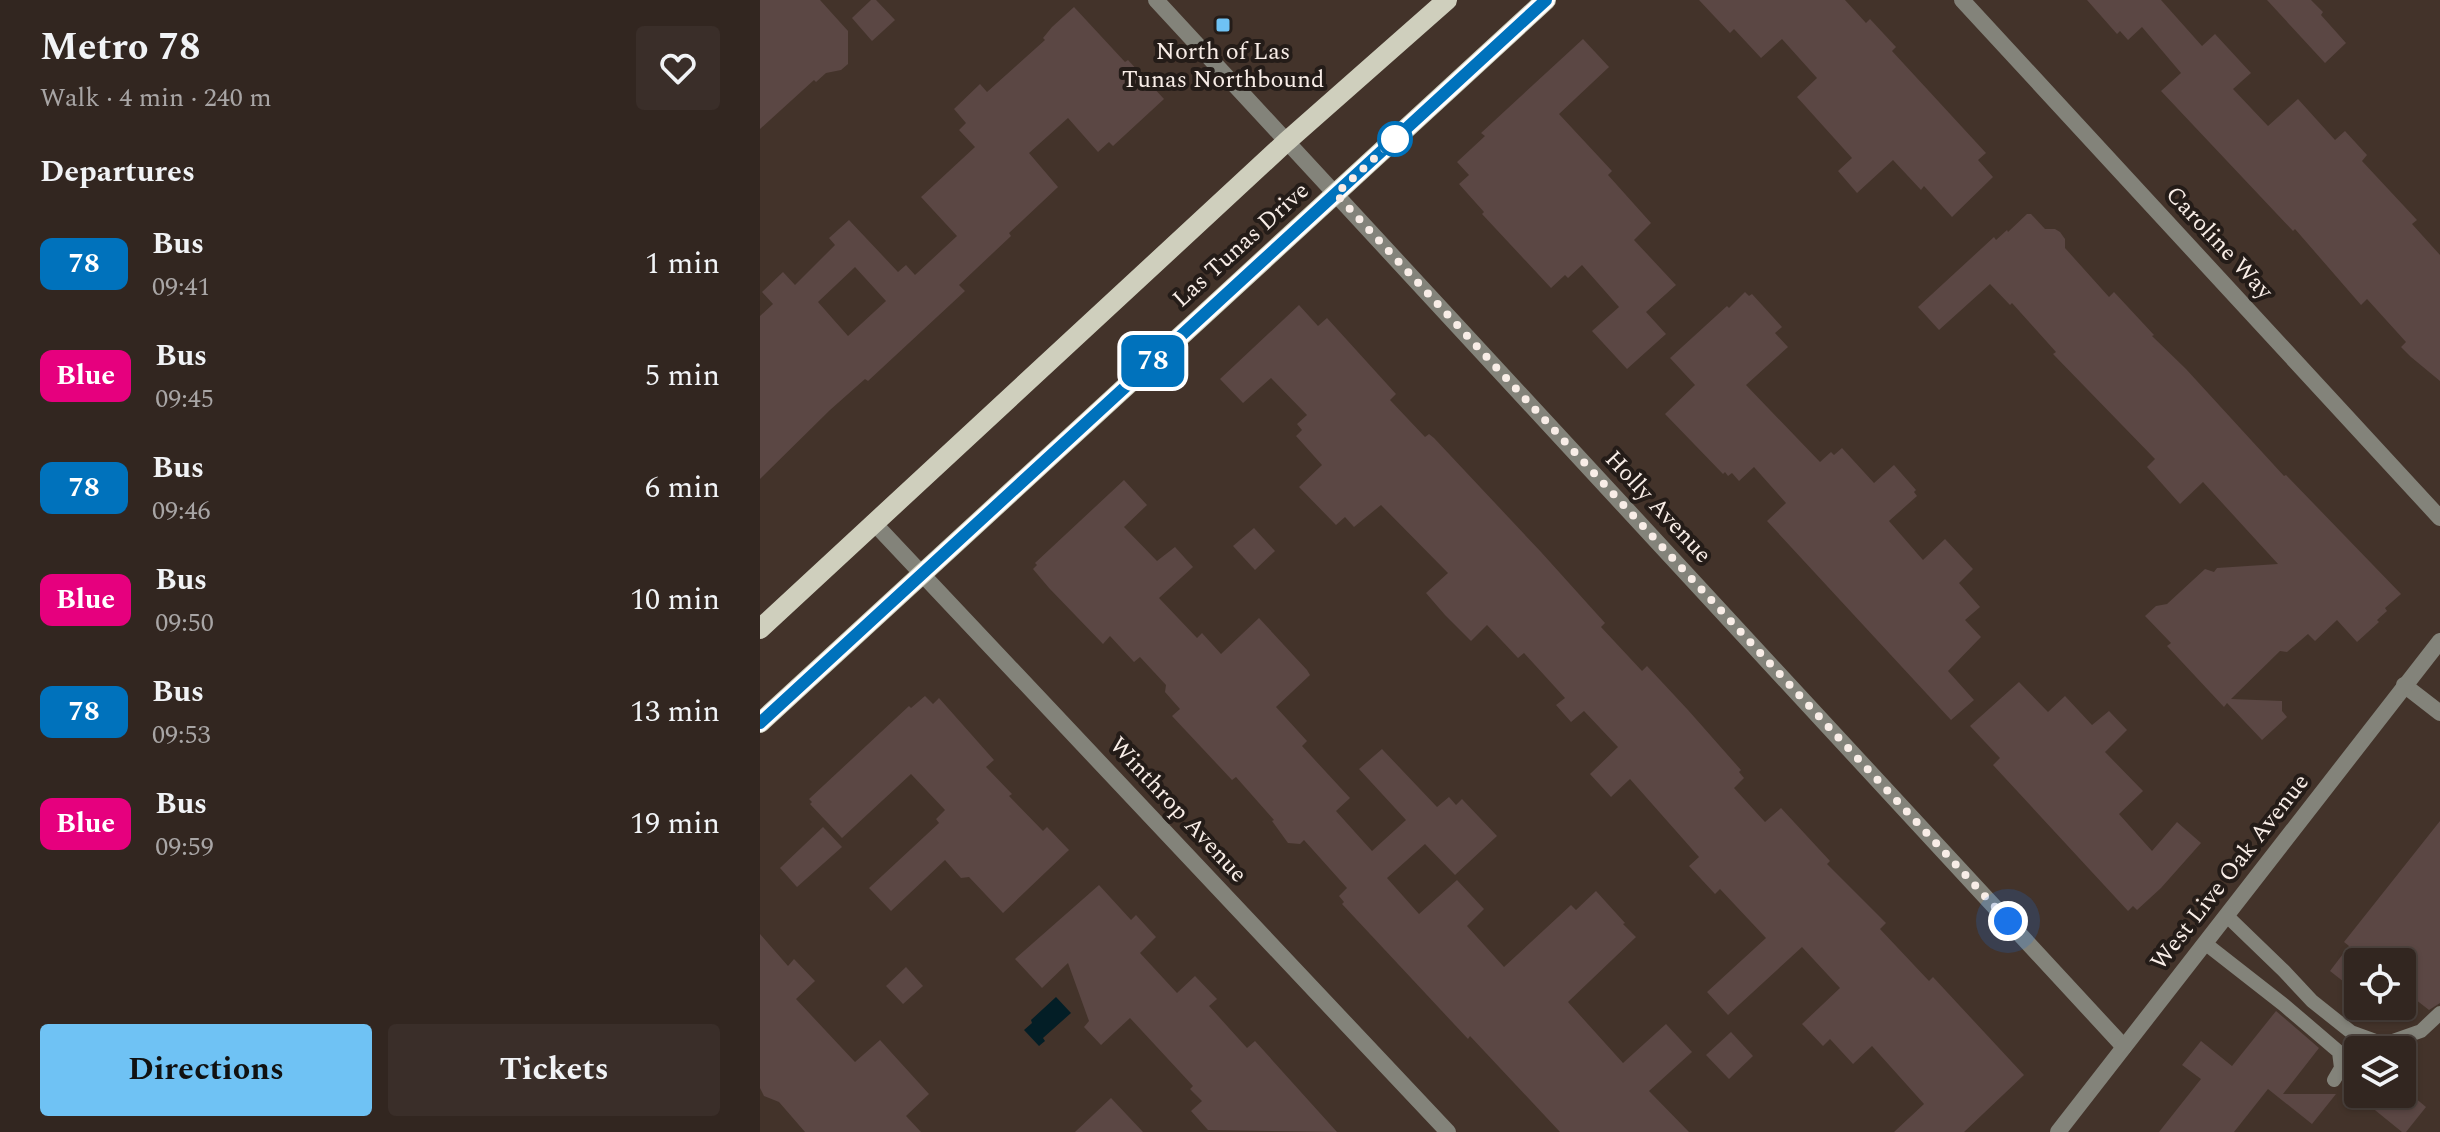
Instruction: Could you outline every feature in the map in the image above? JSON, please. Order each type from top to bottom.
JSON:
[{"type":"main road","name":"Las Tunas Drive","points":[[760,629],[1286,142],[1447,0]]},
{"type":"main road","name":"Las Tunas Drive","points":[[760,723],[1546,0]]},
{"type":"street","name":"Holly Avenue","points":[[1156,0],[2124,1047]]},
{"type":"street","name":"Caroline Way","points":[[1962,0],[2440,518]]},
{"type":"street","name":"Winthrop Avenue","points":[[873,522],[1448,1132]]},
{"type":"street","name":"West Live Oak Avenue","points":[[2058,1132],[2440,641]]},
{"type":"street","points":[[2404,685],[2440,713]]},
{"type":"lane","points":[[2227,916],[2312,1001],[2351,1032],[2384,1044],[2421,1031],[2440,1013]]},
{"type":"lane","points":[[2206,944],[2339,1052],[2341,1068],[2334,1080]]},
{"type":"water","points":[[1056,997],[1071,1013],[1043,1038],[1045,1041],[1039,1046],[1024,1030]]},
{"type":"building","points":[[760,0],[820,0],[848,31],[848,64],[841,70],[826,73],[816,82],[814,80],[760,129]]},
{"type":"building","points":[[871,0],[876,0],[895,20],[872,41],[852,18]]},
{"type":"building","points":[[1699,0],[1845,0],[1866,23],[1870,19],[1896,47],[1892,51],[1986,153],[1978,160],[1993,177],[1952,217],[1924,186],[1921,190],[1893,160],[1857,193],[1838,171],[1852,158],[1797,97],[1817,78],[1782,39],[1761,58],[1734,29],[1730,33]]},
{"type":"building","points":[[2087,0],[2161,0],[2202,46],[2215,34],[2251,73],[2233,89],[2268,126],[2298,99],[2335,140],[2345,131],[2367,155],[2362,161],[2417,220],[2412,224],[2440,255],[2440,381],[2401,347],[2406,342],[2367,299],[2361,305],[2295,229],[2293,231],[2161,91],[2181,73],[2142,27],[2128,40],[2120,31],[2117,34]]},
{"type":"building","points":[[2267,0],[2311,0],[2346,43],[2325,63]]},
{"type":"building","points":[[1074,7],[1164,99],[1113,146],[1109,142],[1098,152],[1068,118],[1029,153],[1058,187],[959,285],[965,291],[868,381],[865,379],[830,410],[760,479],[760,316],[773,304],[762,292],[783,272],[795,285],[835,245],[829,238],[849,220],[898,272],[906,265],[915,275],[957,236],[921,197],[975,147],[959,130],[966,123],[954,109],[980,84],[987,92],[1045,40],[1043,38]],"holes":[[[855,267],[886,301],[848,336],[818,302]]]},
{"type":"building","points":[[1583,39],[1609,67],[1559,114],[1612,171],[1608,175],[1651,223],[1634,240],[1676,285],[1646,312],[1666,334],[1627,369],[1592,331],[1619,307],[1582,265],[1551,288],[1482,214],[1484,212],[1459,184],[1469,175],[1457,162],[1485,136],[1481,133]]},
{"type":"building","points":[[2027,214],[2031,214],[2045,229],[2060,232],[2065,239],[2065,248],[2109,297],[2114,292],[2284,476],[2401,594],[2385,608],[2387,611],[2377,620],[2379,622],[2357,642],[2337,620],[2315,641],[2308,634],[2287,652],[2280,651],[2231,699],[2282,701],[2282,711],[2287,717],[2262,740],[2227,703],[2224,707],[2167,646],[2171,643],[2145,616],[2156,606],[2167,604],[2205,569],[2214,572],[2217,568],[2278,564],[2203,482],[2180,504],[2147,467],[2155,459],[2053,354],[2056,352],[2012,303],[2010,305],[1990,284],[1939,330],[1918,307],[1994,237],[1996,240],[2008,232]]},
{"type":"building","points":[[1745,292],[1749,296],[1752,294],[1782,327],[1775,333],[1788,347],[1746,385],[1820,462],[1831,452],[1834,455],[1842,448],[1874,483],[1894,465],[1916,490],[1917,496],[1889,521],[1923,560],[1945,539],[1973,569],[1959,583],[1980,607],[1965,620],[1981,637],[1948,671],[1974,700],[1951,720],[1767,521],[1786,503],[1754,467],[1739,481],[1732,473],[1728,476],[1725,472],[1723,474],[1665,414],[1695,385],[1670,358]]},
{"type":"building","points":[[1299,305],[1318,326],[1327,318],[1396,394],[1390,400],[1425,437],[1429,434],[1434,438],[1541,552],[1605,623],[1601,627],[1642,671],[1647,666],[1688,710],[1741,770],[1739,772],[1744,778],[1734,788],[1765,822],[1781,808],[1830,861],[1827,864],[1886,923],[1880,929],[1929,981],[1933,977],[2024,1075],[1964,1132],[1894,1132],[1924,1104],[1872,1046],[1853,1064],[1830,1039],[1823,1046],[1802,1024],[1840,988],[1802,947],[1728,1015],[1707,992],[1766,938],[1720,889],[1715,894],[1689,866],[1699,857],[1630,779],[1611,797],[1590,774],[1618,747],[1584,711],[1571,722],[1556,705],[1565,698],[1524,653],[1518,658],[1487,625],[1471,641],[1445,615],[1426,593],[1448,573],[1381,505],[1354,527],[1345,517],[1336,525],[1299,487],[1322,465],[1296,436],[1302,430],[1297,424],[1307,415],[1271,378],[1243,403],[1220,379]]},
{"type":"building","points":[[1124,480],[1147,505],[1124,527],[1157,561],[1175,547],[1193,567],[1159,598],[1197,638],[1202,633],[1221,654],[1259,618],[1307,670],[1310,675],[1276,707],[1307,741],[1302,746],[1350,798],[1336,811],[1372,851],[1406,820],[1359,769],[1382,749],[1437,807],[1449,797],[1456,805],[1462,799],[1497,836],[1455,875],[1425,844],[1387,878],[1419,914],[1457,880],[1484,909],[1467,926],[1504,967],[1571,905],[1576,910],[1596,891],[1625,923],[1636,937],[1568,1002],[1623,1063],[1666,1024],[1692,1052],[1649,1091],[1689,1132],[1560,1132],[1342,904],[1344,902],[1339,896],[1347,888],[1304,840],[1300,844],[1288,843],[1274,820],[1236,777],[1232,780],[1172,716],[1180,709],[1165,692],[1166,685],[1140,657],[1134,662],[1110,636],[1103,644],[1049,588],[1033,569],[1037,565],[1035,563]]},
{"type":"building","points":[[1254,528],[1275,551],[1255,570],[1233,546]]},
{"type":"building","points":[[2019,682],[2048,712],[2065,696],[2092,725],[2109,711],[2127,730],[2105,752],[2143,791],[2119,814],[2152,851],[2177,822],[2201,843],[2137,910],[2133,906],[2128,911],[1993,765],[2000,758],[1970,726]]},
{"type":"building","points":[[925,696],[933,704],[939,698],[994,760],[986,767],[1012,794],[1009,796],[1043,831],[1047,827],[1069,850],[1003,913],[969,877],[961,878],[945,860],[891,911],[869,888],[939,823],[936,819],[945,810],[911,774],[842,838],[810,804],[809,799],[909,706],[911,708]]},
{"type":"building","points":[[2440,821],[2440,1003],[2429,1010],[2416,1000],[2416,948],[2347,948],[2344,942]]},
{"type":"building","points":[[823,827],[842,847],[797,887],[780,868]]},
{"type":"building","points":[[1099,885],[1131,920],[1136,915],[1156,937],[1140,953],[1177,993],[1195,976],[1217,999],[1209,1006],[1247,1048],[1255,1041],[1337,1132],[1208,1130],[1191,1111],[1202,1101],[1190,1089],[1193,1086],[1130,1018],[1101,1045],[1084,1027],[1089,1021],[1068,963],[1042,988],[1015,959]]},
{"type":"building","points":[[760,934],[788,966],[794,959],[815,981],[796,999],[855,1062],[880,1040],[929,1094],[906,1116],[921,1132],[805,1132],[779,1102],[764,1096],[760,1088]]},
{"type":"building","points":[[2344,953],[2344,982],[2330,971]]},
{"type":"building","points":[[906,967],[923,986],[903,1004],[886,986]]},
{"type":"building","points":[[2276,1011],[2319,1048],[2283,1094],[2336,1094],[2312,1124],[2268,1089],[2234,1132],[2159,1132],[2201,1079],[2182,1065],[2201,1041],[2232,1066]]},
{"type":"building","points":[[1731,1032],[1753,1056],[1729,1079],[1706,1055]]},
{"type":"building","points":[[1111,1098],[1143,1132],[1075,1132]]},
{"type":"building","points":[[2416,1099],[2426,1107],[2406,1132],[2372,1108],[2416,1108]]},
{"type":"bus line","name":"78","points":[[760,723],[1546,0]]},
{"type":"place","name":"North of Las Tunas Northbound","points":[[1223,25]]},
{"type":"route","points":[[1395,139],[1336,194],[2008,921]]}]
